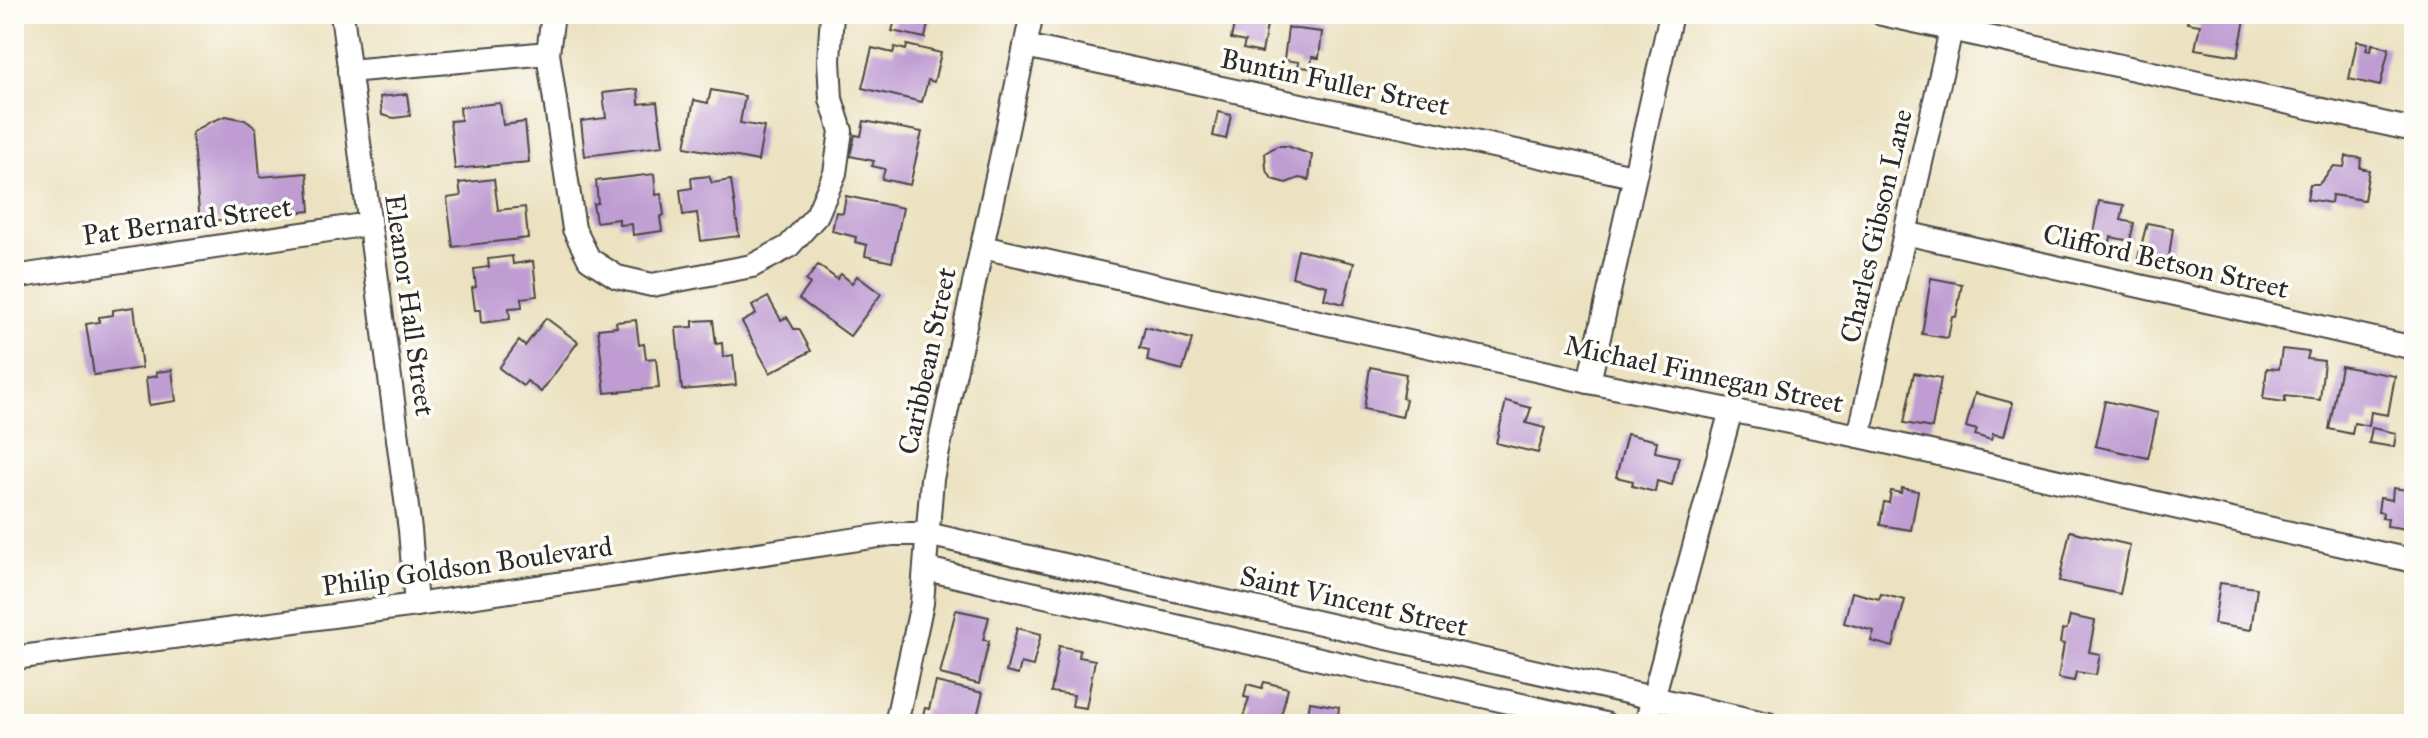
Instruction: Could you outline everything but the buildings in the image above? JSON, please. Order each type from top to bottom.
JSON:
[{"type":"street","name":"Eleanor Hall Street","points":[[342,14],[410,530],[416,605]]},
{"type":"street","points":[[553,14],[548,53],[574,229],[589,259],[617,277],[652,285],[752,266],[788,247],[817,215],[835,173],[841,131],[831,99],[829,60],[832,14]]},
{"type":"street","name":"Caribbean Street","points":[[896,724],[922,603],[932,479],[1032,14]]},
{"type":"street","points":[[1589,382],[1671,14]]},
{"type":"street","points":[[1882,14],[2414,130]]},
{"type":"street","name":"Charles Gibson Lane","points":[[1859,436],[1951,30]]},
{"type":"street","name":"Buntin Fuller Street","points":[[1025,46],[1633,176]]},
{"type":"street","points":[[349,71],[548,53]]},
{"type":"street","name":"Pat Bernard Street","points":[[14,277],[369,224]]},
{"type":"street","name":"Clifford Betson Street","points":[[1905,233],[2414,348]]},
{"type":"street","name":"Michael Finnegan Street","points":[[982,247],[1589,382],[1859,436],[2414,561]]},
{"type":"street","points":[[1646,724],[1731,410]]},
{"type":"street","name":"Philip Goldson Boulevard","points":[[14,658],[416,605],[892,534],[927,534]]},
{"type":"street","name":"Saint Vincent Street","points":[[927,534],[1768,724]]},
{"type":"street","points":[[926,569],[1605,724]]}]
